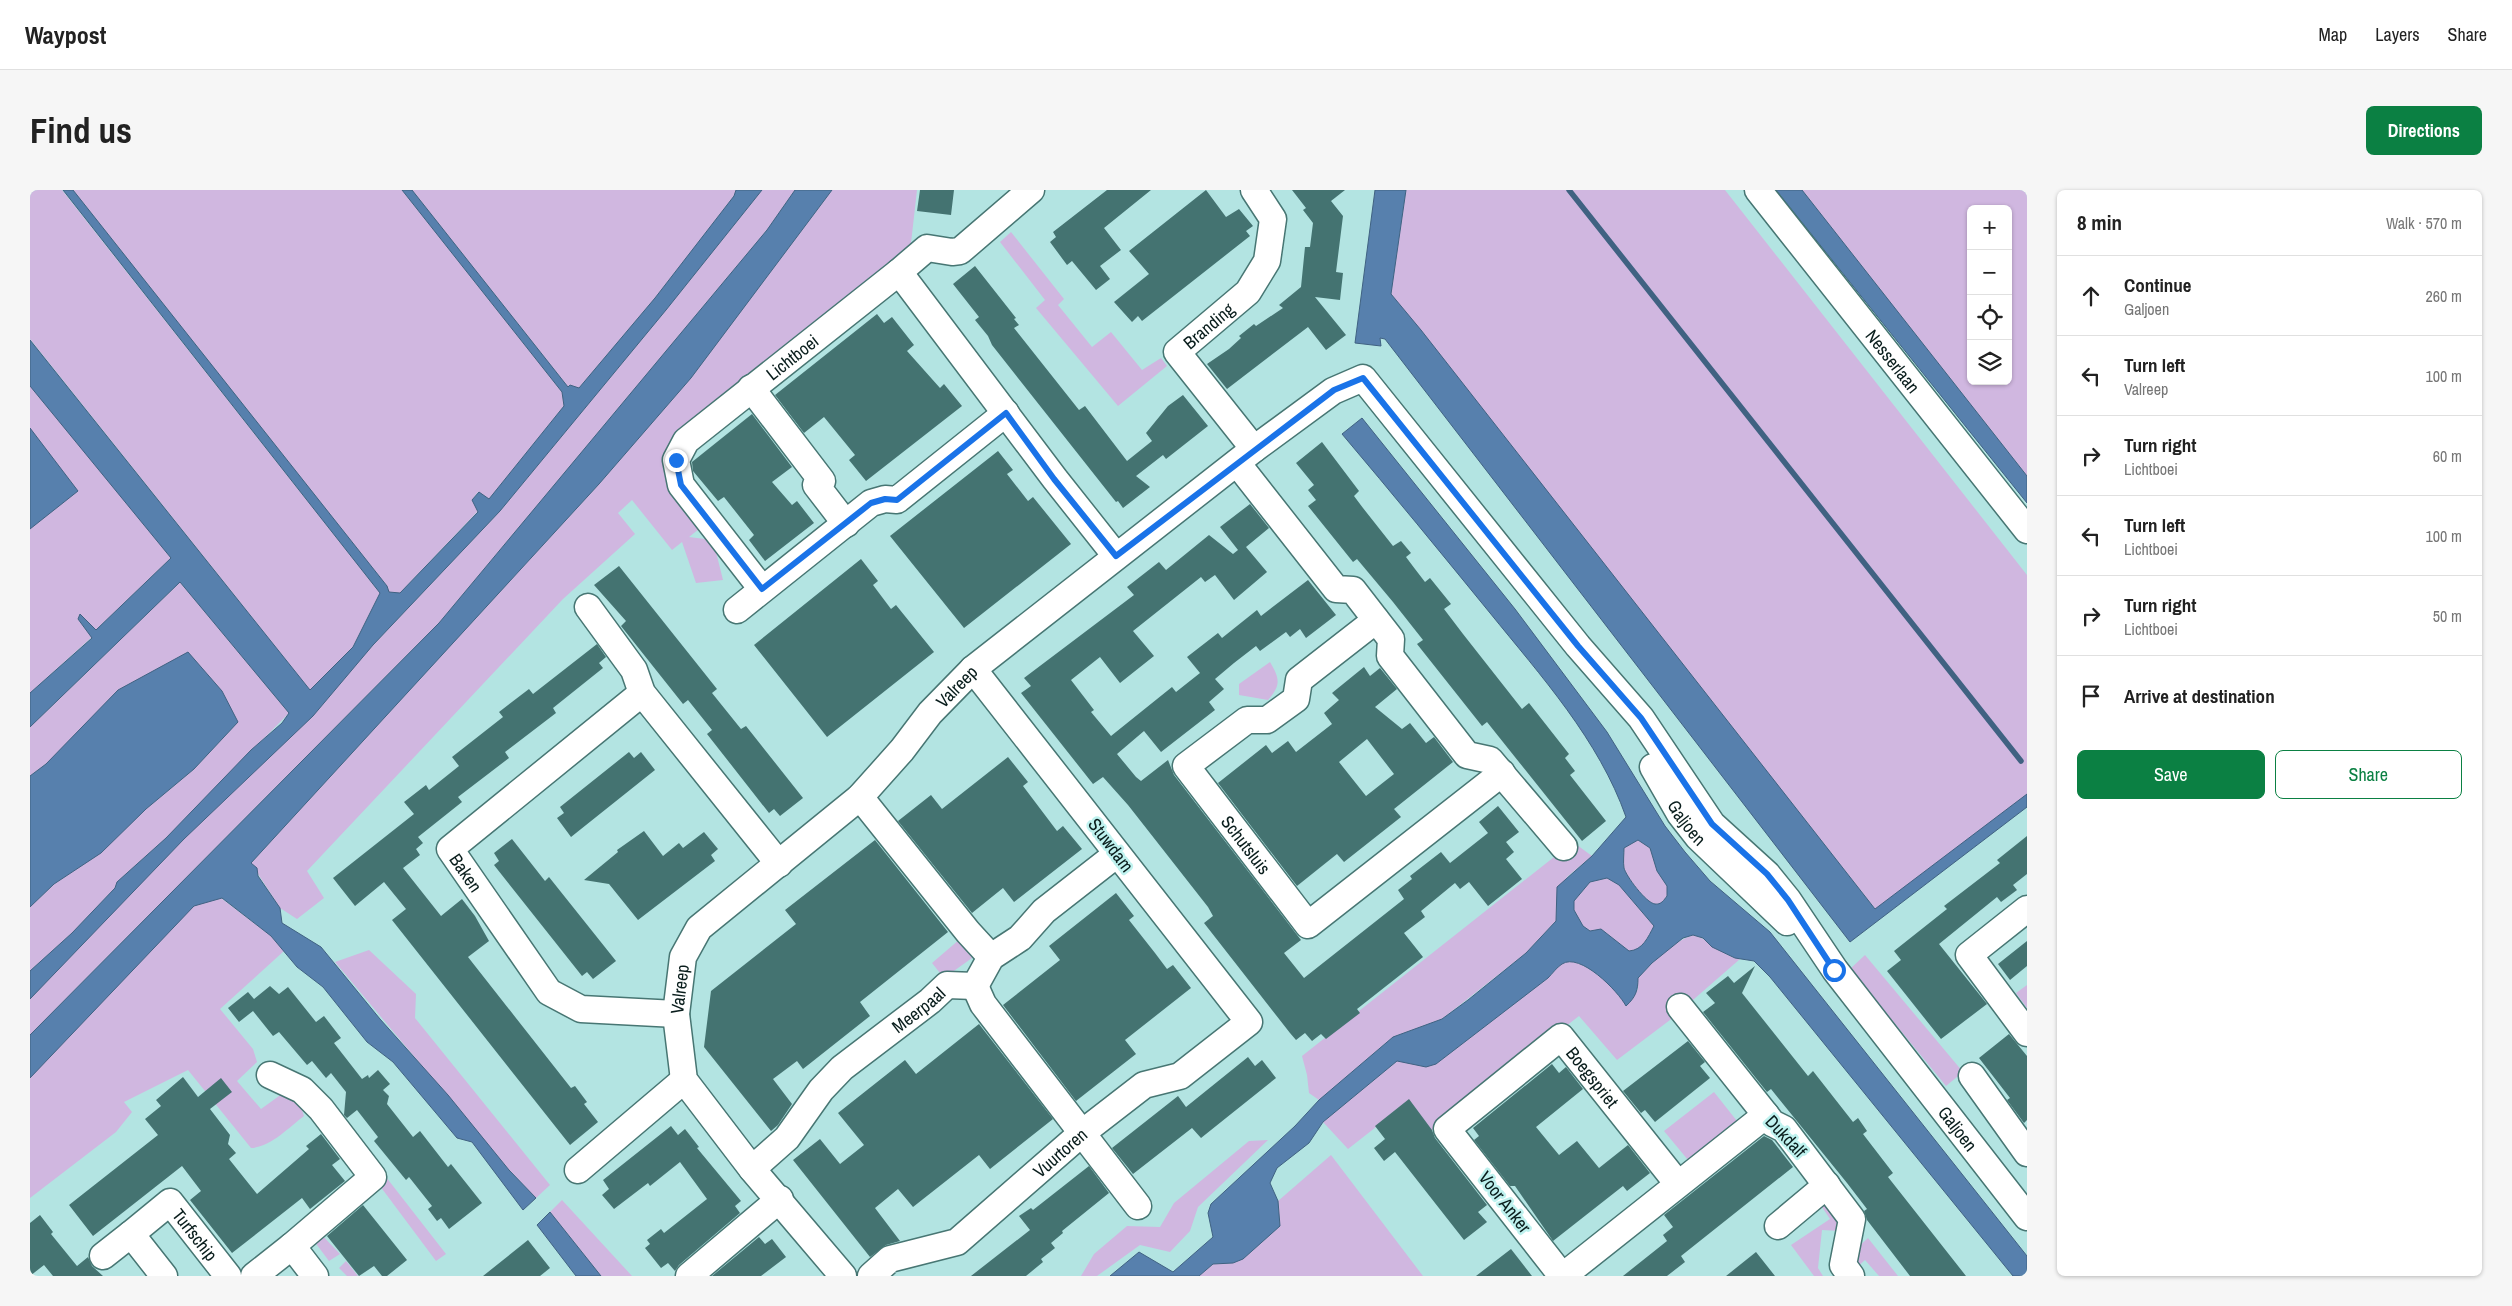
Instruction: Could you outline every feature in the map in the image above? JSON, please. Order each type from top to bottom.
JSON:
[{"type":"street","points":[[1031,190],[960,251],[952,252],[927,248],[899,272],[1054,479],[1116,556]]},
{"type":"street","name":"Branding","points":[[1246,456],[1177,352],[1248,292],[1267,261],[1273,219],[1254,190]]},
{"type":"street","name":"Nesserlaan","points":[[1758,190],[2027,530]]},
{"type":"street","name":"Lichtboei","points":[[762,589],[681,485],[676,460],[686,441],[899,272]]},
{"type":"street","name":"Valreep","points":[[684,1080],[676,1014],[683,957],[699,928],[860,797],[902,750],[930,713],[973,669],[1116,556],[1334,390],[1363,378]]},
{"type":"street","name":"Galjoen","points":[[1363,378],[1578,646],[1633,733],[1680,814],[1698,838],[1834,970],[2027,1217]]},
{"type":"street","points":[[751,388],[822,481],[816,486],[846,524]]},
{"type":"street","points":[[737,610],[871,503],[885,499],[897,500],[1006,413]]},
{"type":"street","points":[[1246,456],[1336,589],[1353,590],[1391,639],[1390,656],[1467,755],[1490,760],[1564,847]]},
{"type":"street","points":[[588,607],[634,670],[642,693],[779,864]]},
{"type":"street","name":"Schutsluis","points":[[1376,620],[1300,680],[1296,700],[1267,720],[1247,720],[1186,766],[1308,925],[1502,773]]},
{"type":"street","name":"Stuwdam","points":[[973,669],[1249,1022]]},
{"type":"street","name":"Baken","points":[[642,693],[450,849],[549,992],[581,1009],[676,1014]]},
{"type":"street","points":[[860,797],[968,932],[991,957]]},
{"type":"street","points":[[1117,854],[1044,911],[1020,938],[991,957],[975,986],[983,1004],[1138,1206]]},
{"type":"street","points":[[2027,909],[1969,955],[2027,1033]]},
{"type":"street","name":"Meerpaal","points":[[752,1169],[788,1138],[822,1090],[842,1068],[930,1001],[947,985],[975,986]]},
{"type":"street","name":"Dukdalf","points":[[1680,1007],[1772,1123],[1784,1129],[1852,1219],[1843,1265],[1851,1276]]},
{"type":"street","name":"Vuurtoren","points":[[871,1276],[890,1259],[958,1242],[1082,1133],[1144,1085],[1180,1076],[1249,1022]]},
{"type":"street","name":"Boegspriet","points":[[1447,1129],[1561,1037],[1678,1184]]},
{"type":"street","points":[[254,1276],[373,1177],[322,1109],[302,1090],[270,1074]]},
{"type":"street","points":[[1972,1076],[2027,1153]]},
{"type":"street","points":[[578,1170],[684,1080],[752,1169],[780,1199],[843,1276]]},
{"type":"street","points":[[1563,1276],[1766,1115]]},
{"type":"street","name":"Voor Anker","points":[[1447,1129],[1563,1276]]},
{"type":"street","points":[[1778,1226],[1827,1185]]},
{"type":"street","points":[[689,1276],[780,1199]]},
{"type":"street","name":"Turfschip","points":[[131,1234],[170,1202],[228,1276]]},
{"type":"street","points":[[103,1256],[131,1234],[164,1276]]},
{"type":"street","points":[[292,1246],[315,1276]]},
{"type":"shaded area","points":[[30,190],[62,190],[380,593],[353,647],[310,690],[30,339]]},
{"type":"shaded area","points":[[73,190],[402,190],[562,392],[564,406],[489,499],[478,492],[472,500],[478,511],[400,593],[389,593],[387,586]]},
{"type":"shaded area","points":[[412,190],[736,190],[734,196],[655,298],[579,388],[568,387]]},
{"type":"shaded area","points":[[762,190],[795,190],[767,230],[439,623],[30,1035],[30,996],[373,645],[500,511],[666,310]]},
{"type":"shaded area","points":[[832,190],[917,190],[910,252],[677,446],[704,525],[689,537],[713,540],[723,580],[696,583],[682,542],[672,550],[632,500],[618,513],[635,534],[563,599],[307,871],[324,898],[297,919],[280,908],[251,863],[599,484],[691,378]]},
{"type":"shaded area","points":[[1406,190],[1725,190],[2027,575],[2027,798],[1876,910],[1391,294]]},
{"type":"shaded area","points":[[1802,190],[2027,190],[2027,476]]},
{"type":"shaded area","points":[[1011,232],[1064,299],[1058,305],[1092,347],[1111,332],[1142,370],[1161,358],[1167,366],[1118,406],[1036,308],[1045,300],[1000,242]]},
{"type":"shaded area","points":[[30,374],[171,558],[96,630],[80,614],[78,619],[92,637],[30,693]]},
{"type":"shaded area","points":[[180,582],[289,713],[166,838],[117,882],[115,888],[72,933],[30,971],[30,907],[54,884],[101,852],[146,809],[194,769],[238,722],[46,764],[30,776],[30,727]]},
{"type":"shaded area","points":[[1270,662],[1278,682],[1268,700],[1239,695],[1239,684]]},
{"type":"shaded area","points":[[1638,840],[1650,848],[1657,871],[1667,886],[1667,896],[1659,904],[1651,902],[1642,894],[1632,883],[1624,868],[1624,848]]},
{"type":"shaded area","points":[[1573,842],[1592,856],[1567,877],[1557,907],[1556,921],[1526,953],[1442,1019],[1393,1037],[1319,1100],[1309,1093],[1302,1056]]},
{"type":"shaded area","points":[[1607,878],[1619,885],[1654,926],[1645,942],[1634,950],[1629,951],[1601,929],[1590,931],[1583,926],[1574,910],[1574,901],[1590,882]]},
{"type":"shaded area","points":[[221,898],[271,936],[284,951],[220,1009],[253,1049],[257,1062],[237,1081],[261,1109],[286,1091],[302,1110],[304,1116],[272,1141],[251,1148],[188,1070],[124,1102],[132,1112],[116,1132],[30,1198],[30,1071],[194,905]]},
{"type":"shaded area","points":[[1693,935],[1705,940],[1727,955],[1740,959],[1670,1020],[1617,1060],[1579,1016],[1422,1138],[1399,1109],[1348,1149],[1323,1122],[1397,1061],[1436,1064],[1548,978],[1561,964],[1569,962],[1578,963],[1588,968],[1607,983],[1626,1005],[1638,989],[1638,978],[1656,959],[1670,947]]},
{"type":"shaded area","points":[[960,939],[972,958],[944,978],[932,963]]},
{"type":"shaded area","points":[[369,950],[416,994],[415,1018],[550,1185],[536,1198],[509,1170],[335,962]]},
{"type":"shaded area","points":[[1865,955],[1963,1072],[1946,1086],[1850,969]]},
{"type":"shaded area","points":[[2027,985],[2027,1008],[2016,993]]},
{"type":"shaded area","points":[[1714,1092],[1737,1121],[1688,1160],[1664,1131]]},
{"type":"shaded area","points":[[1268,1140],[1198,1207],[1190,1231],[1170,1252],[1140,1245],[1097,1276],[1081,1276],[1094,1254],[1127,1226],[1160,1227],[1174,1203],[1249,1141]]},
{"type":"shaded area","points":[[1331,1155],[1423,1276],[1199,1276],[1213,1264],[1233,1263],[1243,1259],[1280,1226],[1278,1201]]},
{"type":"shaded area","points":[[386,1177],[446,1254],[436,1261],[377,1182]]},
{"type":"shaded area","points":[[562,1200],[632,1276],[601,1276],[550,1212]]},
{"type":"shaded area","points":[[1829,1201],[1841,1216],[1840,1231],[1822,1230],[1818,1268],[1823,1276],[1814,1276],[1791,1245],[1830,1219],[1822,1207]]},
{"type":"shaded area","points":[[318,1231],[340,1254],[329,1261],[311,1237]]},
{"type":"shaded area","points":[[1868,1238],[1898,1276],[1879,1276],[1865,1260],[1856,1268],[1855,1250]]},
{"type":"shaded area","points":[[346,1261],[358,1276],[347,1276],[339,1268]]},
{"type":"water","points":[[63,190],[73,190],[387,586],[389,592],[400,593],[478,512],[472,500],[479,492],[489,499],[564,406],[562,392],[402,190],[412,190],[568,387],[570,385],[579,388],[655,298],[734,196],[736,190],[762,190],[666,310],[500,511],[373,645],[313,716],[184,839],[30,999],[30,971],[72,933],[115,888],[117,882],[166,838],[251,750],[282,723],[289,713],[180,582],[30,727],[30,693],[92,638],[78,619],[80,614],[96,630],[171,558],[30,386],[30,340],[310,690],[353,647],[380,593]]},
{"type":"water","points":[[795,190],[832,190],[691,378],[599,484],[251,863],[257,868],[258,876],[280,908],[282,923],[321,947],[380,1019],[448,1095],[509,1170],[536,1198],[523,1210],[472,1142],[457,1138],[393,1062],[367,1042],[323,987],[297,967],[271,936],[222,898],[194,906],[30,1078],[30,1035],[439,623],[767,230]]},
{"type":"water","points":[[1375,190],[1406,190],[1391,294],[1875,909],[2027,794],[2027,807],[1850,942],[1385,339],[1380,338],[1381,346],[1355,343]]},
{"type":"water","points":[[1776,190],[1802,190],[2027,476],[2027,503]]},
{"type":"water","points":[[1362,418],[1515,609],[1607,732],[1665,826],[1685,852],[1710,881],[1770,932],[2027,1256],[2027,1276],[2013,1276],[1770,977],[1754,961],[1735,958],[1712,947],[1703,938],[1693,935],[1683,938],[1652,963],[1638,978],[1636,993],[1626,1006],[1615,991],[1598,975],[1578,963],[1570,962],[1560,965],[1548,978],[1436,1064],[1426,1067],[1397,1061],[1323,1122],[1309,1143],[1277,1168],[1270,1183],[1278,1201],[1280,1226],[1243,1259],[1233,1263],[1213,1264],[1199,1276],[1110,1276],[1139,1252],[1173,1272],[1213,1237],[1208,1213],[1211,1204],[1295,1126],[1319,1100],[1393,1037],[1442,1019],[1526,953],[1556,921],[1557,887],[1592,856],[1626,817],[1601,762],[1567,710],[1529,661],[1342,434]],"holes":[[[1638,840],[1650,848],[1657,871],[1667,886],[1667,896],[1659,904],[1651,902],[1642,894],[1632,883],[1624,868],[1624,848]],[[1607,878],[1619,885],[1654,926],[1645,942],[1634,950],[1629,951],[1601,929],[1590,931],[1583,926],[1574,910],[1574,901],[1590,882]]]},
{"type":"water","points":[[30,428],[78,491],[30,529]]},
{"type":"water","points":[[188,652],[222,691],[238,722],[194,769],[146,809],[101,853],[54,884],[30,907],[30,776],[46,764],[118,690]]},
{"type":"water","points":[[550,1212],[601,1276],[576,1276],[537,1225]]},
{"type":"building","points":[[920,190],[954,190],[951,215],[917,211]]},
{"type":"building","points":[[1107,190],[1151,190],[1104,228],[1121,250],[1100,266],[1110,279],[1096,290],[1072,261],[1067,265],[1050,242],[1056,237],[1053,232]]},
{"type":"building","points":[[1206,190],[1226,217],[1239,209],[1253,226],[1246,231],[1250,236],[1142,321],[1138,316],[1132,322],[1114,302],[1149,274],[1129,251]]},
{"type":"building","points":[[1292,190],[1345,190],[1331,201],[1343,216],[1336,272],[1343,273],[1340,300],[1315,297],[1346,335],[1326,350],[1308,327],[1227,389],[1207,364],[1229,349],[1241,338],[1239,336],[1254,324],[1256,326],[1283,308],[1279,305],[1301,287],[1305,247],[1310,247],[1313,223],[1303,210],[1306,208]]},
{"type":"building","points":[[975,266],[1016,318],[1014,319],[1019,325],[1014,328],[1079,410],[1085,406],[1127,461],[1152,441],[1146,433],[1168,406],[1183,395],[1208,426],[1166,459],[1163,455],[1136,476],[1150,487],[1123,508],[1118,501],[1116,502],[992,345],[988,336],[975,320],[979,317],[953,284]]},
{"type":"building","points":[[877,314],[884,323],[892,317],[914,345],[907,351],[940,388],[944,384],[962,406],[866,481],[849,460],[855,455],[824,417],[804,433],[775,395]]},
{"type":"building","points":[[752,414],[792,467],[772,482],[792,505],[797,501],[814,523],[765,561],[749,540],[754,535],[724,497],[718,501],[693,471],[692,462]]},
{"type":"building","points":[[1322,442],[1359,491],[1354,496],[1393,546],[1401,541],[1411,553],[1406,557],[1425,582],[1430,578],[1451,604],[1444,609],[1522,709],[1529,703],[1569,754],[1565,758],[1575,771],[1570,775],[1606,821],[1582,841],[1487,722],[1482,726],[1417,644],[1423,640],[1393,602],[1357,559],[1353,562],[1308,506],[1316,500],[1308,490],[1314,485],[1296,463]]},
{"type":"building","points":[[998,451],[1013,470],[1007,474],[1028,501],[1033,497],[1071,544],[964,628],[890,536]]},
{"type":"building","points":[[1250,504],[1269,528],[1246,547],[1267,572],[1234,600],[1215,575],[1205,582],[1201,577],[1133,631],[1154,656],[1120,683],[1100,657],[1071,680],[1094,710],[1091,712],[1111,736],[1172,687],[1176,692],[1200,673],[1187,657],[1218,633],[1222,638],[1257,610],[1261,616],[1308,580],[1336,615],[1306,638],[1300,629],[1290,637],[1286,632],[1260,651],[1256,646],[1234,663],[1215,679],[1224,689],[1209,702],[1215,710],[1161,752],[1144,731],[1117,754],[1141,781],[1168,760],[1174,775],[1301,940],[1284,953],[1304,978],[1404,899],[1398,890],[1412,879],[1410,876],[1441,852],[1450,863],[1488,833],[1479,822],[1498,806],[1519,832],[1506,842],[1514,852],[1506,859],[1522,879],[1488,906],[1469,882],[1460,889],[1455,883],[1421,911],[1425,917],[1404,933],[1423,957],[1357,1009],[1360,1013],[1326,1039],[1321,1034],[1312,1041],[1305,1033],[1296,1040],[1290,1033],[1204,923],[1213,916],[1208,907],[1128,805],[1103,777],[1093,784],[1021,693],[1031,686],[1024,678],[1134,595],[1127,587],[1159,562],[1166,570],[1209,535],[1233,554],[1238,550],[1220,527]]},
{"type":"building","points":[[861,559],[878,581],[873,585],[891,609],[896,605],[934,652],[827,737],[754,645]]},
{"type":"building","points":[[619,566],[717,689],[712,693],[741,729],[746,726],[803,798],[780,816],[774,809],[769,813],[707,734],[712,730],[688,700],[683,704],[621,626],[626,621],[594,585]]},
{"type":"building","points":[[597,644],[606,657],[599,663],[603,668],[553,708],[556,713],[505,752],[509,758],[458,797],[462,802],[418,837],[423,843],[416,849],[420,855],[403,868],[441,916],[462,899],[475,916],[489,941],[468,957],[571,1088],[575,1086],[587,1102],[584,1104],[598,1122],[570,1145],[392,920],[406,909],[384,882],[355,906],[333,878],[414,814],[404,802],[426,785],[429,790],[459,766],[452,757],[503,717],[499,712],[529,689],[533,694]]},
{"type":"building","points":[[1364,667],[1370,676],[1380,668],[1397,689],[1375,707],[1402,729],[1410,723],[1426,743],[1434,737],[1453,762],[1394,809],[1401,817],[1344,862],[1337,854],[1297,886],[1218,783],[1266,745],[1272,753],[1288,741],[1296,752],[1332,724],[1324,713],[1339,700],[1332,693]],"holes":[[[1367,739],[1394,774],[1366,796],[1339,762]]]},
{"type":"building","points":[[629,752],[634,758],[641,752],[655,770],[571,837],[557,818],[564,813],[560,807]]},
{"type":"building","points":[[1008,757],[1028,782],[1023,786],[1057,831],[1063,826],[1082,849],[1014,902],[1003,888],[972,913],[898,821],[931,795],[942,809]]},
{"type":"building","points":[[644,831],[663,856],[679,843],[683,848],[704,832],[718,849],[711,855],[715,861],[638,920],[609,884],[584,880],[618,852],[617,850]]},
{"type":"building","points":[[2027,836],[2027,874],[2013,885],[2017,890],[2001,902],[1997,897],[1939,944],[1987,1004],[1941,1039],[1887,971],[1901,960],[1894,951],[1947,909],[1944,906],[2000,863],[1997,860]]},
{"type":"building","points":[[512,839],[545,881],[549,877],[616,961],[593,979],[587,972],[582,976],[494,865],[499,861],[494,853]]},
{"type":"building","points":[[875,840],[948,932],[860,1002],[870,1016],[803,1069],[797,1061],[773,1079],[792,1104],[778,1125],[771,1131],[704,1047],[711,991],[796,924],[785,910]]},
{"type":"building","points":[[1116,893],[1134,916],[1129,920],[1167,969],[1173,965],[1191,988],[1125,1040],[1136,1054],[1076,1101],[1003,1005],[1060,960],[1049,946]]},
{"type":"building","points":[[2027,941],[2027,966],[2010,980],[1998,964]]},
{"type":"building","points":[[1755,966],[1742,993],[1808,1076],[1813,1071],[1853,1122],[1858,1118],[1867,1131],[1863,1134],[1893,1173],[1888,1177],[1966,1276],[1910,1276],[1867,1220],[1864,1211],[1867,1209],[1847,1183],[1771,1089],[1767,1092],[1703,1012],[1715,1003],[1706,993],[1728,976],[1734,983]]},
{"type":"building","points":[[270,986],[279,994],[288,987],[316,1022],[324,1016],[341,1038],[334,1043],[362,1079],[368,1075],[369,1078],[378,1070],[390,1084],[383,1090],[389,1096],[387,1104],[413,1137],[420,1131],[448,1167],[451,1164],[482,1203],[449,1229],[441,1218],[437,1221],[428,1209],[432,1206],[409,1177],[406,1180],[374,1141],[378,1137],[357,1110],[347,1118],[344,1115],[346,1092],[331,1073],[326,1078],[312,1061],[307,1065],[279,1032],[273,1036],[253,1011],[239,1022],[228,1008],[248,992],[254,999]]},
{"type":"building","points":[[979,1024],[1053,1119],[990,1169],[979,1155],[913,1207],[898,1189],[875,1208],[900,1241],[886,1245],[870,1257],[793,1160],[820,1139],[840,1164],[864,1145],[838,1113],[905,1060],[916,1074]]},
{"type":"building","points":[[2009,1034],[2027,1056],[2027,1120],[2024,1123],[2007,1100],[2010,1098],[1979,1058]]},
{"type":"building","points":[[1688,1041],[1705,1062],[1700,1066],[1710,1078],[1655,1122],[1645,1110],[1641,1113],[1623,1091]]},
{"type":"building","points":[[1248,1057],[1255,1066],[1262,1060],[1276,1078],[1201,1138],[1192,1128],[1133,1174],[1112,1148],[1178,1096],[1186,1107]]},
{"type":"building","points":[[1552,1064],[1559,1073],[1566,1067],[1583,1089],[1536,1127],[1559,1155],[1577,1141],[1599,1168],[1628,1145],[1650,1173],[1627,1191],[1623,1186],[1553,1241],[1515,1186],[1510,1186],[1474,1140],[1479,1136],[1473,1128]]},
{"type":"building","points":[[183,1077],[198,1097],[221,1078],[232,1092],[210,1109],[230,1135],[228,1144],[236,1153],[229,1159],[257,1194],[309,1149],[306,1146],[321,1134],[340,1159],[332,1165],[345,1181],[310,1209],[302,1198],[232,1253],[190,1200],[201,1191],[182,1166],[93,1236],[69,1205],[158,1135],[145,1119],[161,1106],[156,1100]]},
{"type":"building","points":[[1409,1099],[1432,1130],[1435,1138],[1487,1205],[1478,1212],[1487,1222],[1464,1240],[1395,1152],[1384,1161],[1374,1148],[1385,1139],[1375,1126]]},
{"type":"building","points":[[671,1126],[678,1135],[685,1129],[699,1147],[697,1148],[741,1201],[735,1206],[740,1213],[679,1265],[675,1271],[668,1263],[661,1268],[645,1248],[650,1244],[647,1240],[661,1229],[664,1233],[707,1199],[680,1162],[650,1186],[648,1183],[614,1209],[602,1195],[609,1189],[603,1180]]},
{"type":"building","points":[[1764,1136],[1772,1140],[1793,1167],[1681,1256],[1685,1262],[1667,1276],[1623,1276],[1667,1241],[1663,1235],[1673,1227],[1664,1215]]},
{"type":"building","points":[[1089,1166],[1109,1193],[1062,1231],[1063,1233],[1051,1243],[1055,1248],[1041,1259],[1043,1262],[1026,1276],[971,1276],[1030,1230],[1019,1216],[1031,1208],[1033,1210]]},
{"type":"building","points":[[363,1205],[407,1260],[387,1276],[382,1276],[374,1266],[359,1276],[327,1236]]},
{"type":"building","points":[[40,1215],[53,1232],[51,1234],[77,1266],[88,1257],[92,1266],[103,1276],[53,1276],[44,1265],[30,1276],[30,1223]]},
{"type":"building","points":[[759,1237],[765,1244],[772,1239],[786,1257],[761,1276],[712,1276]]},
{"type":"building","points":[[528,1240],[550,1268],[540,1276],[483,1276]]},
{"type":"building","points":[[1511,1249],[1532,1276],[1476,1276],[1498,1259]]},
{"type":"building","points":[[1756,1252],[1775,1276],[1726,1276]]},
{"type":"waterway","points":[[1569,190],[2021,761]]},
{"type":"route","points":[[676,460],[681,485],[762,589],[855,518],[871,503],[885,499],[897,500],[1006,413],[1054,479],[1116,556],[1254,449],[1334,390],[1363,378],[1578,646],[1641,718],[1695,802],[1712,824],[1767,874],[1788,900],[1834,970]]}]
